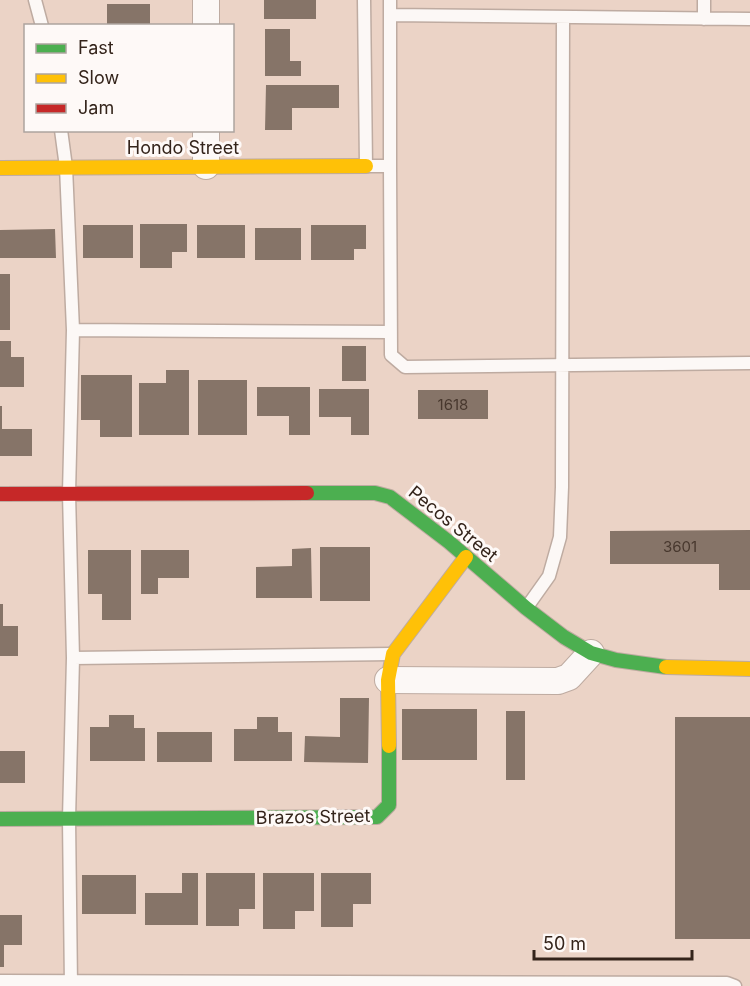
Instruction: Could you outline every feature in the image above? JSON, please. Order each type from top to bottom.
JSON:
[{"type":"street","points":[[206,0],[206,24]]},
{"type":"street","points":[[206,132],[206,166]]},
{"type":"street","name":"Hondo Street","points":[[0,168],[366,166]]},
{"type":"street","name":"Pecos Street","points":[[0,494],[375,493],[390,497],[526,608],[564,637],[591,653],[616,660],[668,667],[750,669]]},
{"type":"street","points":[[393,654],[466,557]]},
{"type":"street","points":[[388,680],[558,681],[569,677],[591,653]]},
{"type":"street","name":"Brazos Street","points":[[0,819],[377,817],[389,805],[388,680],[393,654]]},
{"type":"lane","points":[[35,0],[41,24]]},
{"type":"lane","points":[[364,0],[366,166],[390,166]]},
{"type":"lane","points":[[390,0],[391,355],[405,366],[750,363]]},
{"type":"lane","points":[[704,0],[704,19]]},
{"type":"lane","points":[[390,15],[750,19]]},
{"type":"lane","points":[[526,608],[549,576],[560,537],[563,17]]},
{"type":"lane","points":[[60,132],[66,167],[73,330],[69,494],[73,658],[69,819],[71,984]]},
{"type":"lane","points":[[73,330],[390,332]]},
{"type":"lane","points":[[73,658],[393,654]]},
{"type":"lane","points":[[0,981],[71,984],[727,983],[735,986]]},
{"type":"building","points":[[264,0],[316,0],[316,19],[264,19]]},
{"type":"building","points":[[107,4],[150,4],[150,24],[107,24]]},
{"type":"building","points":[[265,29],[290,29],[290,61],[301,61],[301,76],[265,76]]},
{"type":"building","points":[[266,85],[339,85],[339,108],[292,108],[292,130],[265,130]]},
{"type":"building","points":[[140,224],[187,224],[187,252],[172,252],[172,268],[140,268]]},
{"type":"building","points":[[83,225],[133,225],[133,258],[83,258]]},
{"type":"building","points":[[197,225],[245,225],[245,258],[197,258]]},
{"type":"building","points":[[311,225],[366,225],[366,249],[354,249],[354,260],[311,260]]},
{"type":"building","points":[[255,228],[301,228],[301,260],[255,260]]},
{"type":"building","points":[[55,229],[56,258],[0,258],[0,230]]},
{"type":"building","points":[[0,274],[10,274],[10,330],[0,330]]},
{"type":"building","points":[[0,341],[11,341],[11,357],[24,357],[24,387],[0,387]]},
{"type":"building","points":[[342,346],[366,346],[366,381],[342,381]]},
{"type":"building","points":[[166,370],[189,370],[189,435],[139,435],[139,383],[166,383]]},
{"type":"building","points":[[81,375],[132,375],[132,437],[100,437],[100,420],[81,420]]},
{"type":"building","points":[[198,380],[247,380],[247,435],[198,435]]},
{"type":"building","points":[[257,387],[310,387],[310,435],[289,435],[289,416],[257,416]]},
{"type":"building","points":[[319,389],[369,389],[369,435],[351,435],[351,417],[319,417]]},
{"type":"building","points":[[418,390],[488,390],[488,419],[418,419]]},
{"type":"building","points":[[0,406],[2,406],[2,429],[32,429],[32,456],[0,456]]},
{"type":"building","points":[[750,530],[750,590],[719,590],[719,564],[610,564],[610,531]]},
{"type":"building","points":[[320,547],[370,547],[370,601],[320,601]]},
{"type":"building","points":[[311,548],[312,598],[256,598],[256,567],[292,566],[292,549]]},
{"type":"building","points":[[88,550],[131,550],[131,620],[102,620],[102,594],[88,594]]},
{"type":"building","points":[[141,550],[189,550],[189,578],[158,578],[158,594],[141,594]]},
{"type":"building","points":[[0,604],[3,604],[3,626],[18,626],[18,656],[0,656]]},
{"type":"building","points":[[340,698],[369,698],[368,763],[304,762],[305,736],[340,737]]},
{"type":"building","points":[[402,709],[477,709],[477,760],[402,760]]},
{"type":"building","points":[[506,711],[525,711],[525,780],[506,780]]},
{"type":"building","points":[[109,715],[134,715],[134,728],[145,728],[145,761],[90,761],[90,727],[109,727]]},
{"type":"building","points":[[257,717],[278,717],[278,732],[292,732],[292,761],[234,761],[234,729],[257,729]]},
{"type":"building","points":[[675,717],[750,717],[750,939],[675,939]]},
{"type":"building","points":[[157,732],[212,732],[212,762],[157,762]]},
{"type":"building","points":[[0,751],[25,751],[25,783],[0,783]]},
{"type":"building","points":[[182,873],[198,873],[198,925],[145,925],[145,893],[182,893]]},
{"type":"building","points":[[206,873],[255,873],[255,909],[239,909],[239,926],[206,926]]},
{"type":"building","points":[[263,873],[314,873],[314,911],[295,911],[295,929],[263,929]]},
{"type":"building","points":[[321,873],[371,873],[371,904],[353,904],[353,927],[321,927]]},
{"type":"building","points":[[82,875],[136,875],[136,914],[82,914]]},
{"type":"building","points":[[0,915],[22,915],[22,945],[4,945],[4,967],[0,967]]},
{"type":"traffic: fast","points":[[307,493],[375,493],[390,497],[449,542],[526,608],[564,637],[591,653],[616,660],[666,667]]},
{"type":"traffic: fast","points":[[0,819],[377,817],[389,805],[389,746]]},
{"type":"traffic: slow","points":[[0,168],[366,166]]},
{"type":"traffic: slow","points":[[389,746],[388,680],[393,654],[466,557]]},
{"type":"traffic: slow","points":[[666,667],[750,669]]},
{"type":"traffic: jam","points":[[0,494],[307,493]]}]
